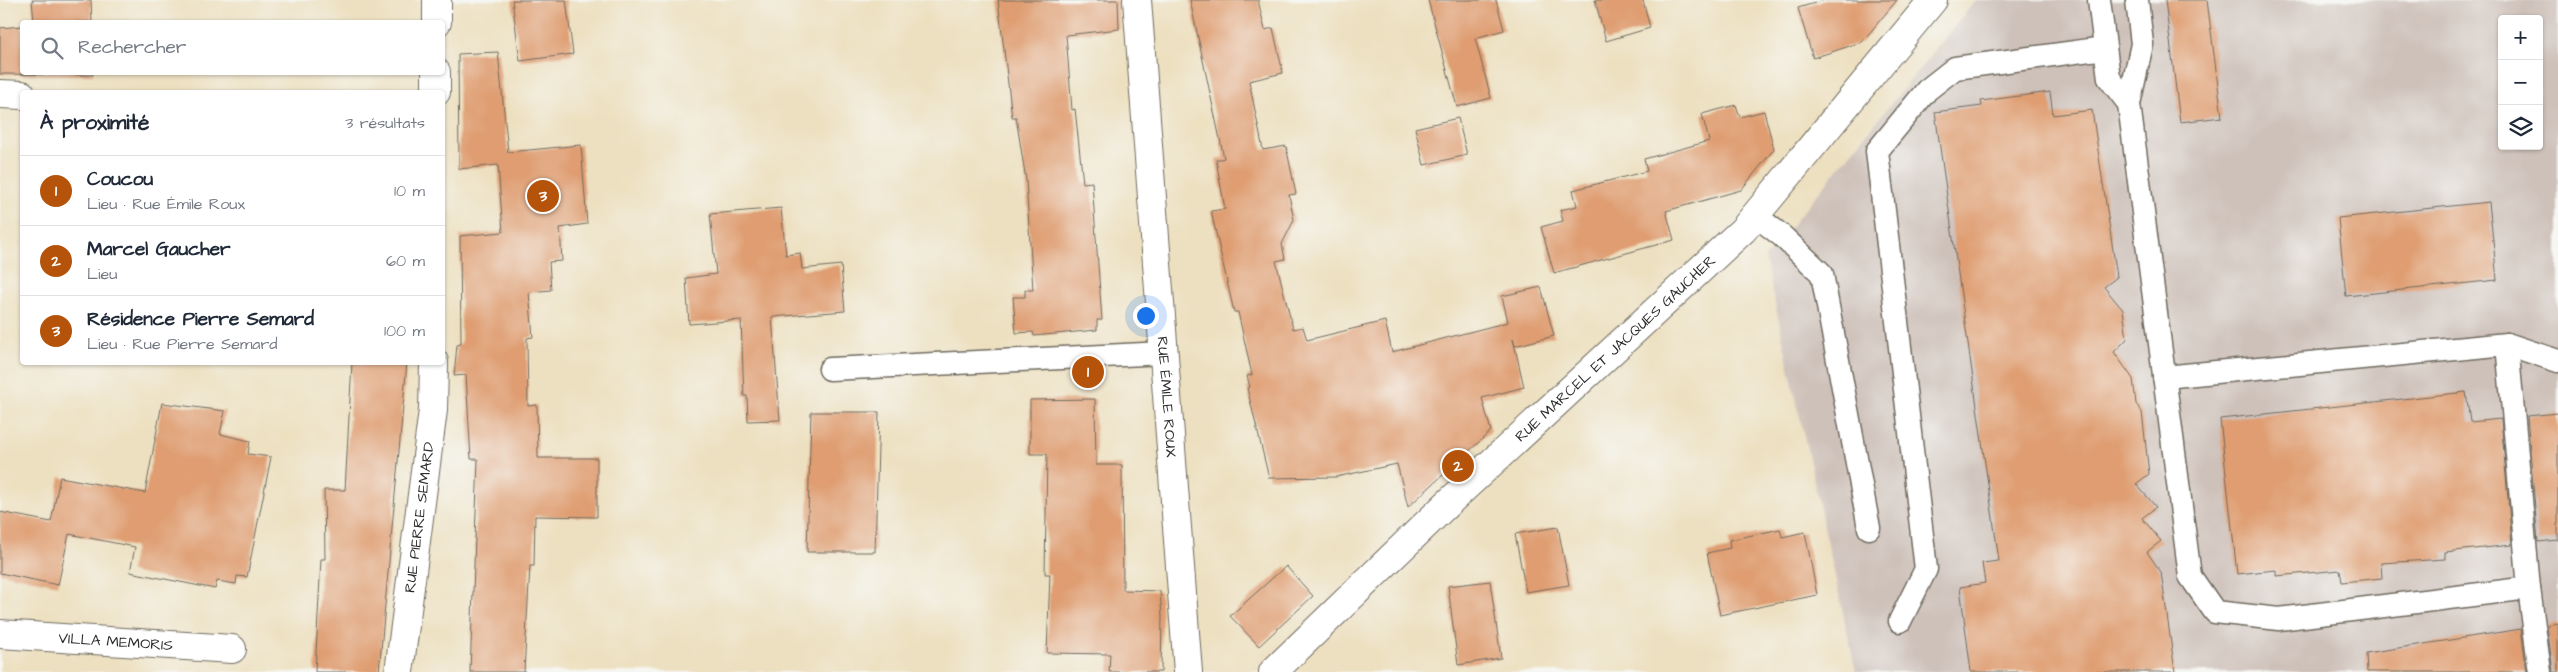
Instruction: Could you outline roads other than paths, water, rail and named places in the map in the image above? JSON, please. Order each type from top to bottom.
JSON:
[{"type":"street","points":[[437,0],[437,20]]},
{"type":"street","name":"RUE ÉMILE ROUX","points":[[1137,0],[1188,672]]},
{"type":"street","name":"RUE MARCEL ET JACQUES GAUCHER","points":[[1273,672],[1447,504],[1736,236],[1756,215],[1933,0]]},
{"type":"street","points":[[436,75],[436,90]]},
{"type":"street","points":[[0,94],[20,94]]},
{"type":"street","name":"RUE PIERRE SEMARD","points":[[399,672],[433,410],[434,365]]},
{"type":"street","name":"VILLA MEMORIS","points":[[0,634],[232,649]]},
{"type":"lane","points":[[2099,0],[2109,78],[2129,104]]},
{"type":"lane","points":[[2138,0],[2142,44],[2129,104],[2190,576],[2215,612],[2279,619],[2529,588]]},
{"type":"lane","points":[[1900,622],[1926,569],[1877,151],[1927,90],[1955,68],[2105,48]]},
{"type":"lane","points":[[1756,215],[1782,236],[1822,274],[1869,528]]},
{"type":"lane","points":[[2164,377],[2507,344],[2558,361]]},
{"type":"lane","points":[[2507,344],[2529,588],[2540,672]]},
{"type":"lane","points":[[830,369],[1165,353]]},
{"type":"place","name":"Résidence Pierre Semard","points":[[543,196]]},
{"type":"place","name":"Coucou","points":[[1088,372]]},
{"type":"place","name":"Marcel Gaucher","points":[[1458,466]]}]
